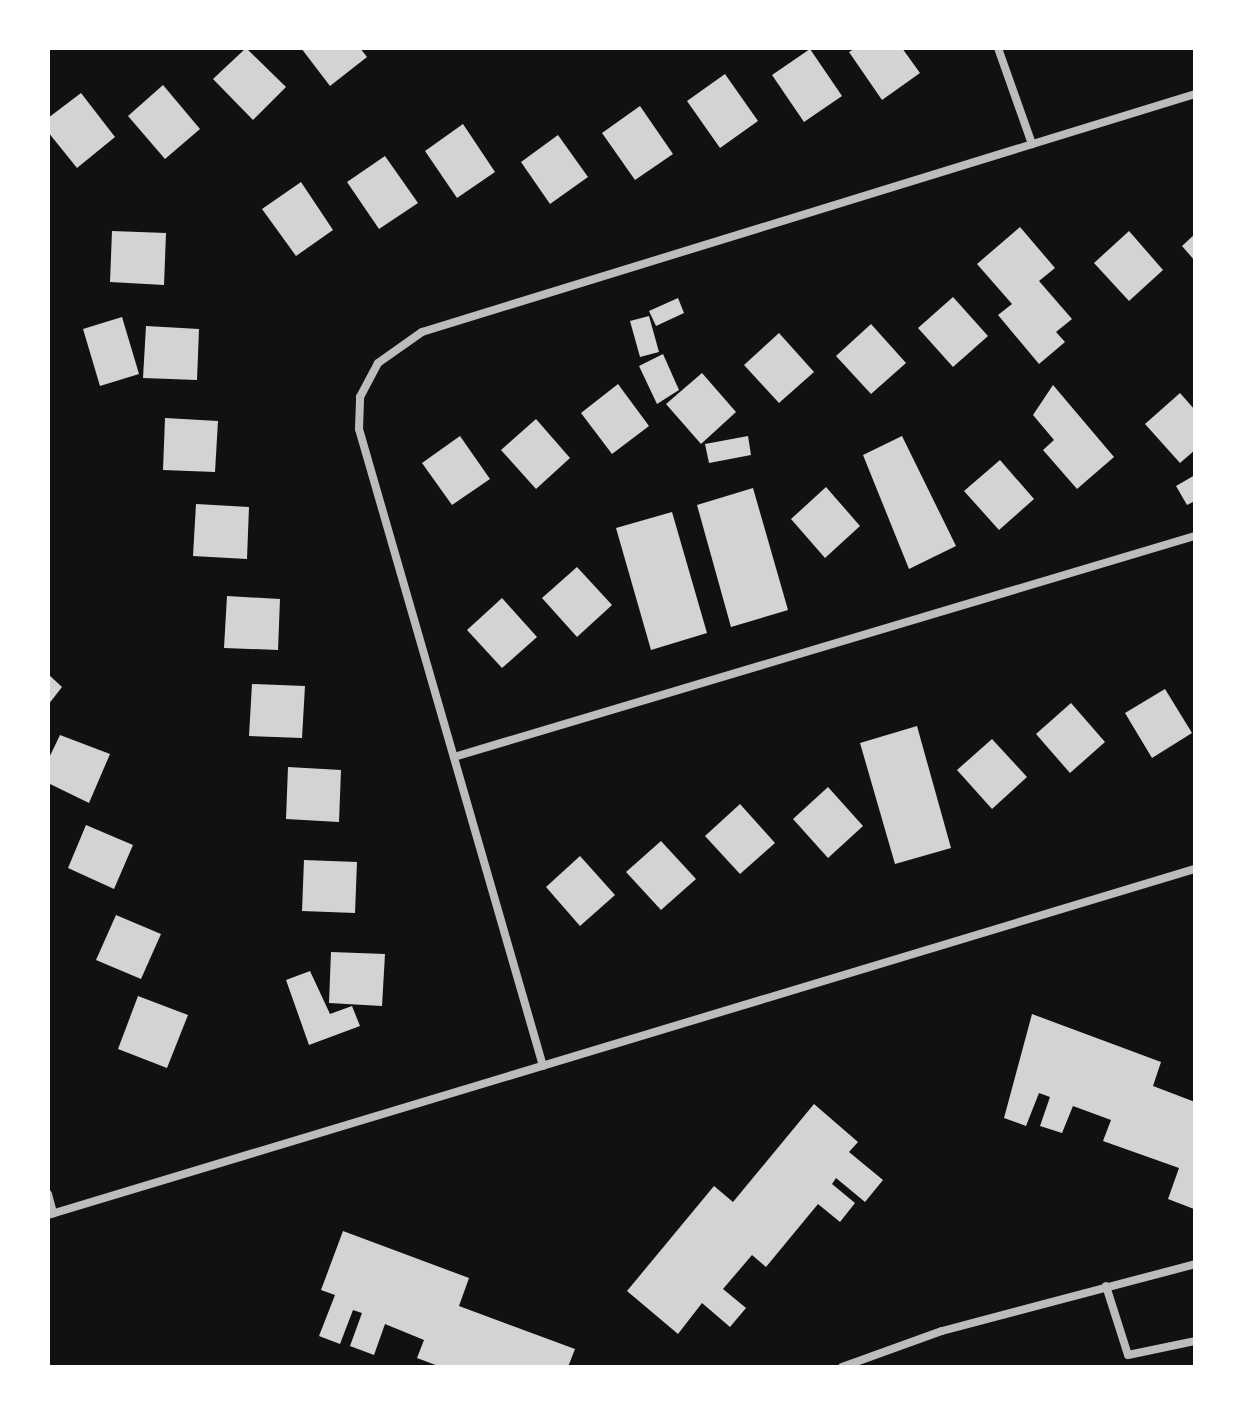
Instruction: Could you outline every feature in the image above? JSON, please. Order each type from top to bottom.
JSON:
[{"type":"street","points":[[998,48],[1032,144]]},
{"type":"street","points":[[543,1066],[359,429],[360,397],[378,363],[422,332],[1195,94]]},
{"type":"street","points":[[454,757],[1195,536]]},
{"type":"street","points":[[48,1194],[50,1214],[1195,869]]},
{"type":"street","points":[[842,1367],[1106,1286],[1195,1264]]},
{"type":"street","points":[[1106,1286],[1128,1355],[1195,1341]]},
{"type":"building","points":[[246,48],[286,87],[253,120],[213,79]]},
{"type":"building","points":[[301,48],[360,48],[367,57],[330,86]]},
{"type":"building","points":[[856,48],[902,48],[920,73],[882,100],[849,52]]},
{"type":"building","points":[[810,49],[842,96],[804,122],[772,75]]},
{"type":"building","points":[[725,74],[758,121],[720,148],[687,101]]},
{"type":"building","points":[[163,85],[200,129],[165,159],[128,116]]},
{"type":"building","points":[[81,93],[115,137],[77,168],[48,132],[48,118]]},
{"type":"building","points":[[640,106],[673,154],[635,180],[602,133]]},
{"type":"building","points":[[463,124],[495,172],[457,198],[425,151]]},
{"type":"building","points":[[558,135],[588,177],[550,204],[521,162]]},
{"type":"building","points":[[385,156],[418,203],[379,229],[347,182]]},
{"type":"building","points":[[301,182],[333,230],[296,256],[262,209]]},
{"type":"building","points":[[1020,227],[1055,268],[1039,281],[1072,319],[1056,332],[1065,342],[1039,364],[998,315],[1012,304],[977,264]]},
{"type":"building","points":[[112,231],[166,233],[164,285],[110,282]]},
{"type":"building","points":[[1129,231],[1163,270],[1129,301],[1094,263]]},
{"type":"building","points":[[1195,234],[1195,261],[1182,246]]},
{"type":"building","points":[[953,297],[988,336],[953,367],[918,328]]},
{"type":"building","points":[[678,298],[684,313],[656,326],[649,311]]},
{"type":"building","points":[[649,316],[659,352],[640,357],[630,321]]},
{"type":"building","points":[[122,317],[139,374],[100,386],[83,329]]},
{"type":"building","points":[[871,324],[906,363],[871,394],[836,356]]},
{"type":"building","points":[[146,326],[199,329],[197,380],[143,378]]},
{"type":"building","points":[[779,333],[814,372],[779,403],[744,365]]},
{"type":"building","points":[[663,354],[679,390],[657,404],[639,366]]},
{"type":"building","points":[[702,373],[736,412],[701,444],[666,404]]},
{"type":"building","points":[[618,384],[649,426],[612,454],[581,413]]},
{"type":"building","points":[[1053,385],[1114,457],[1077,489],[1043,450],[1054,440],[1033,415]]},
{"type":"building","points":[[1180,393],[1195,410],[1195,450],[1180,463],[1145,424]]},
{"type":"building","points":[[165,418],[218,421],[215,472],[163,470]]},
{"type":"building","points":[[536,419],[570,458],[536,489],[501,450]]},
{"type":"building","points":[[460,436],[490,479],[452,505],[422,463]]},
{"type":"building","points":[[748,436],[751,455],[709,463],[705,444]]},
{"type":"building","points":[[902,436],[956,546],[909,569],[863,455]]},
{"type":"building","points":[[1000,460],[1034,499],[999,530],[964,491]]},
{"type":"building","points":[[1195,475],[1195,501],[1187,505],[1176,486]]},
{"type":"building","points":[[826,487],[860,526],[825,558],[791,519]]},
{"type":"building","points":[[753,488],[788,610],[731,627],[697,505]]},
{"type":"building","points":[[196,504],[249,507],[247,559],[193,556]]},
{"type":"building","points":[[672,512],[707,633],[651,650],[616,528]]},
{"type":"building","points":[[577,567],[612,605],[577,637],[542,598]]},
{"type":"building","points":[[227,596],[280,599],[278,650],[224,648]]},
{"type":"building","points":[[502,598],[537,637],[502,668],[467,630]]},
{"type":"building","points":[[48,674],[62,687],[48,705]]},
{"type":"building","points":[[252,684],[305,686],[302,738],[249,736]]},
{"type":"building","points":[[1165,689],[1192,733],[1152,758],[1125,713]]},
{"type":"building","points":[[1071,703],[1105,742],[1070,773],[1036,734]]},
{"type":"building","points":[[917,726],[951,848],[895,864],[860,743]]},
{"type":"building","points":[[60,735],[110,754],[89,803],[48,783],[48,760]]},
{"type":"building","points":[[992,739],[1027,777],[992,809],[957,770]]},
{"type":"building","points":[[288,767],[341,770],[339,822],[286,819]]},
{"type":"building","points":[[828,787],[863,826],[828,858],[793,819]]},
{"type":"building","points":[[740,804],[775,843],[740,874],[705,836]]},
{"type":"building","points":[[86,825],[133,845],[114,889],[68,868]]},
{"type":"building","points":[[661,841],[696,879],[661,910],[626,872]]},
{"type":"building","points":[[580,856],[615,895],[580,926],[546,887]]},
{"type":"building","points":[[304,860],[357,862],[355,913],[302,911]]},
{"type":"building","points":[[116,915],[161,934],[141,979],[96,960]]},
{"type":"building","points":[[331,952],[385,954],[382,1006],[329,1003]]},
{"type":"building","points":[[310,971],[330,1014],[352,1006],[360,1026],[309,1045],[286,980]]},
{"type":"building","points":[[138,996],[188,1015],[167,1068],[118,1049]]},
{"type":"building","points":[[1032,1014],[1161,1062],[1153,1086],[1195,1102],[1194,1209],[1168,1199],[1179,1168],[1103,1141],[1111,1120],[1073,1106],[1062,1133],[1040,1126],[1050,1097],[1039,1093],[1026,1126],[1004,1118]]},
{"type":"building","points":[[814,1104],[858,1142],[849,1152],[883,1180],[865,1202],[836,1178],[832,1184],[855,1203],[840,1222],[818,1204],[766,1267],[752,1255],[723,1289],[746,1308],[730,1327],[702,1303],[678,1334],[627,1291],[714,1186],[733,1202]]},
{"type":"building","points":[[343,1231],[469,1278],[459,1306],[575,1349],[568,1367],[441,1367],[417,1358],[424,1340],[385,1324],[374,1355],[350,1346],[362,1313],[353,1310],[340,1344],[319,1336],[335,1295],[321,1290]]}]
